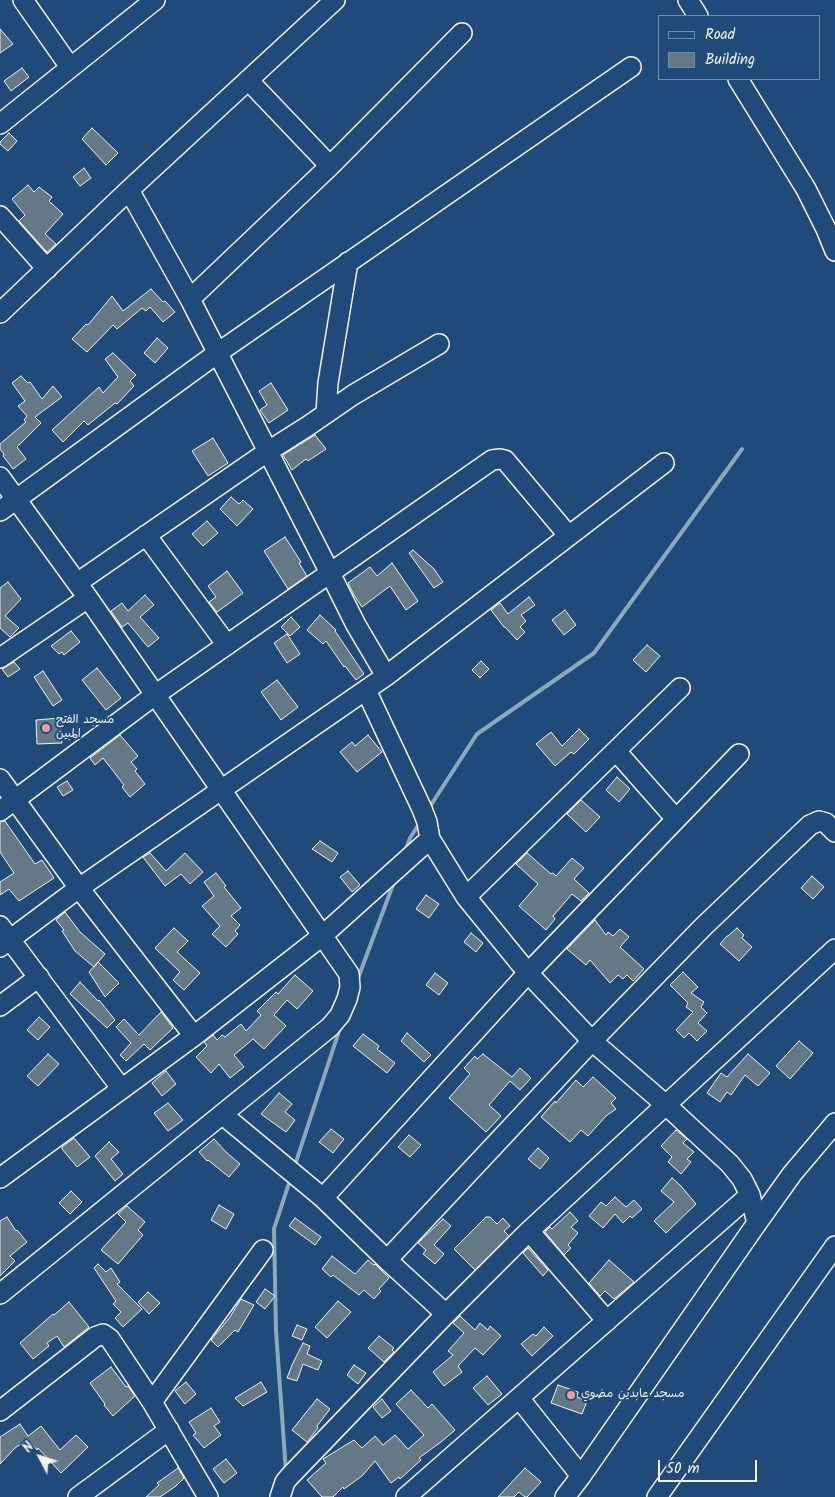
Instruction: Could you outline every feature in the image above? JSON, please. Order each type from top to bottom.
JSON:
[{"type":"street","points":[[23,0],[70,68]]},
{"type":"street","points":[[0,124],[155,0]]},
{"type":"street","points":[[0,313],[129,190],[335,0]]},
{"type":"street","points":[[688,0],[697,15]]},
{"type":"street","points":[[190,299],[330,166],[462,33]]},
{"type":"street","points":[[0,511],[219,352],[631,67]]},
{"type":"street","points":[[248,80],[330,166]]},
{"type":"street","points":[[739,80],[806,189],[835,250]]},
{"type":"street","points":[[129,190],[219,352],[267,452],[356,625],[386,676]]},
{"type":"street","points":[[0,216],[46,269]]},
{"type":"street","points":[[326,413],[330,374],[348,262]]},
{"type":"street","points":[[77,583],[353,395],[439,344]]},
{"type":"street","points":[[7,805],[155,695],[492,460],[505,460],[568,535]]},
{"type":"street","points":[[121,1088],[39,977],[3,937],[79,888],[386,676],[664,463]]},
{"type":"street","points":[[0,478],[88,598],[220,791],[349,974],[350,987],[340,1015],[330,1027],[0,1294]]},
{"type":"street","points":[[146,535],[227,645]]},
{"type":"street","points":[[0,658],[88,598]]},
{"type":"street","points":[[466,897],[680,688]]},
{"type":"street","points":[[366,690],[422,809],[430,838],[466,897],[528,973],[592,1041],[730,1164],[742,1179],[750,1195],[757,1223]]},
{"type":"street","points":[[616,751],[676,818]]},
{"type":"street","points":[[323,1198],[528,973],[739,754]]},
{"type":"street","points":[[0,779],[7,805],[79,888],[194,1036]]},
{"type":"street","points":[[387,1260],[592,1041],[704,926],[810,824],[819,821],[826,823],[835,832]]},
{"type":"street","points":[[0,1178],[194,1036],[322,936],[430,838]]},
{"type":"street","points":[[280,1497],[285,1482],[290,1476],[529,1231],[835,949]]},
{"type":"street","points":[[0,1006],[39,977]]},
{"type":"street","points":[[223,1114],[323,1198],[446,1314]]},
{"type":"street","points":[[565,1497],[792,1174],[835,1123]]},
{"type":"street","points":[[406,1497],[750,1195]]},
{"type":"street","points":[[529,1231],[607,1321]]},
{"type":"street","points":[[656,1497],[835,1246]]},
{"type":"street","points":[[152,1402],[263,1250]]},
{"type":"street","points":[[0,1411],[95,1337],[103,1334],[110,1339],[152,1402],[208,1497]]},
{"type":"street","points":[[519,1398],[581,1476]]},
{"type":"street","points":[[78,1497],[169,1430]]},
{"type":"building","points":[[0,29],[13,44],[0,53]]},
{"type":"building","points":[[22,68],[29,77],[11,91],[4,81]]},
{"type":"building","points":[[92,128],[118,153],[106,165],[82,139]]},
{"type":"building","points":[[9,133],[17,141],[8,151],[0,142]]},
{"type":"building","points":[[84,168],[91,178],[80,186],[73,177]]},
{"type":"building","points":[[28,185],[34,192],[39,187],[52,197],[49,201],[63,214],[45,234],[56,244],[47,252],[19,221],[25,215],[12,199]]},
{"type":"building","points":[[151,289],[175,312],[163,322],[150,307],[146,311],[142,308],[117,329],[113,325],[87,352],[72,339],[86,324],[88,325],[112,296],[123,311]]},
{"type":"building","points":[[157,338],[168,348],[155,363],[144,353]]},
{"type":"building","points":[[113,353],[136,375],[130,381],[134,386],[117,404],[115,403],[88,425],[84,421],[63,442],[52,430],[99,387],[103,393],[118,377],[105,359]]},
{"type":"building","points":[[21,376],[28,383],[30,382],[42,399],[53,386],[62,397],[35,417],[41,423],[17,447],[26,459],[13,469],[3,456],[0,444],[26,422],[24,420],[27,416],[18,406],[25,401],[12,383]]},
{"type":"building","points":[[271,383],[288,410],[269,423],[260,410],[267,405],[259,391]]},
{"type":"building","points":[[315,435],[326,449],[308,461],[306,459],[292,470],[283,455]]},
{"type":"building","points":[[213,438],[228,463],[208,476],[192,451]]},
{"type":"building","points":[[231,497],[239,504],[243,500],[253,509],[237,526],[220,509]]},
{"type":"building","points":[[207,521],[218,533],[203,546],[192,534]]},
{"type":"building","points":[[285,537],[301,562],[299,563],[307,576],[288,589],[264,551]]},
{"type":"building","points":[[413,550],[434,569],[443,582],[434,588],[409,553]]},
{"type":"building","points":[[392,563],[418,601],[406,610],[390,586],[362,607],[348,583],[370,567],[377,576]]},
{"type":"building","points":[[227,571],[243,593],[217,612],[209,602],[216,597],[208,586]]},
{"type":"building","points":[[8,582],[21,599],[5,616],[19,628],[10,637],[0,628],[0,588]]},
{"type":"building","points":[[145,595],[154,605],[140,617],[159,638],[148,647],[128,623],[122,627],[111,611],[122,603],[128,611]]},
{"type":"building","points":[[529,597],[535,605],[521,615],[526,621],[520,627],[525,632],[517,640],[491,610],[500,603],[508,614]]},
{"type":"building","points":[[565,610],[576,625],[564,635],[552,620]]},
{"type":"building","points":[[320,615],[336,630],[364,674],[356,680],[344,667],[326,641],[323,644],[307,630]]},
{"type":"building","points":[[291,617],[300,627],[290,636],[281,627]]},
{"type":"building","points":[[71,631],[80,642],[64,655],[62,652],[59,654],[51,646]]},
{"type":"building","points":[[287,634],[300,654],[287,663],[274,643]]},
{"type":"building","points":[[647,645],[660,656],[646,672],[633,660]]},
{"type":"building","points":[[481,661],[489,669],[480,678],[472,670]]},
{"type":"building","points":[[14,662],[20,669],[8,677],[2,669]]},
{"type":"building","points":[[97,668],[121,698],[106,710],[82,680]]},
{"type":"building","points":[[43,671],[62,700],[53,706],[34,677]]},
{"type":"building","points":[[277,680],[298,707],[281,720],[261,692]]},
{"type":"building","points":[[60,718],[62,743],[37,744],[36,720]]},
{"type":"building","points":[[579,729],[589,739],[574,754],[571,752],[555,766],[536,744],[551,732],[562,746]]},
{"type":"building","points":[[120,735],[138,756],[131,762],[145,784],[130,797],[122,787],[124,785],[103,758],[95,765],[90,758]]},
{"type":"building","points":[[368,735],[382,752],[357,772],[340,752],[352,742],[355,746]]},
{"type":"building","points":[[617,777],[630,789],[619,802],[606,790]]},
{"type":"building","points":[[67,781],[73,790],[63,796],[57,787]]},
{"type":"building","points":[[581,800],[600,817],[586,832],[567,814]]},
{"type":"building","points":[[5,821],[35,864],[42,860],[54,878],[19,901],[9,889],[0,895],[0,882],[14,873],[0,852],[0,822]]},
{"type":"building","points":[[320,841],[338,853],[332,862],[312,849]]},
{"type":"building","points":[[150,853],[166,871],[185,853],[203,872],[190,884],[181,874],[165,886],[143,857]]},
{"type":"building","points":[[527,853],[551,874],[553,873],[556,876],[572,858],[584,868],[574,879],[589,893],[581,901],[572,894],[553,916],[555,919],[546,930],[519,906],[538,884],[516,864]]},
{"type":"building","points":[[348,871],[360,885],[352,892],[340,877]]},
{"type":"building","points":[[216,873],[226,886],[224,887],[241,908],[231,916],[240,925],[235,931],[238,934],[226,947],[212,934],[220,926],[202,906],[214,896],[204,882]]},
{"type":"building","points":[[812,876],[824,887],[813,899],[801,888]]},
{"type":"building","points":[[426,895],[439,904],[429,918],[416,909]]},
{"type":"building","points":[[65,912],[80,932],[105,954],[94,967],[75,951],[62,931],[64,930],[56,920]]},
{"type":"building","points":[[595,920],[606,935],[608,932],[613,936],[620,929],[629,937],[620,947],[644,969],[633,981],[627,975],[623,979],[618,975],[610,983],[590,960],[586,965],[567,949]]},
{"type":"building","points":[[174,928],[188,941],[177,952],[200,973],[184,990],[173,980],[180,972],[155,948]]},
{"type":"building","points":[[737,928],[744,935],[742,938],[752,947],[739,961],[720,944]]},
{"type":"building","points":[[471,933],[483,943],[476,952],[464,942]]},
{"type":"building","points":[[98,962],[119,983],[105,997],[89,972]]},
{"type":"building","points":[[683,972],[698,987],[691,993],[704,1002],[701,1007],[707,1013],[698,1023],[707,1031],[697,1041],[689,1033],[684,1038],[676,1030],[693,1012],[686,1007],[688,1003],[670,985]]},
{"type":"building","points":[[435,973],[448,983],[439,995],[426,985]]},
{"type":"building","points":[[295,975],[313,991],[297,1009],[287,1000],[274,1015],[286,1026],[264,1049],[253,1039],[234,1055],[244,1067],[230,1078],[219,1064],[211,1073],[196,1057],[207,1046],[204,1042],[213,1035],[217,1040],[222,1035],[225,1037],[241,1024],[246,1031],[261,1015],[257,1011],[276,992],[278,994]]},
{"type":"building","points":[[80,982],[99,1000],[115,1020],[107,1028],[70,994]]},
{"type":"building","points":[[161,1012],[173,1028],[150,1050],[144,1044],[126,1061],[120,1055],[131,1043],[116,1027],[124,1019],[139,1035]]},
{"type":"building","points":[[39,1017],[50,1027],[38,1040],[27,1030]]},
{"type":"building","points":[[407,1033],[431,1055],[424,1062],[401,1041]]},
{"type":"building","points":[[363,1034],[379,1046],[377,1049],[395,1063],[387,1073],[353,1046]]},
{"type":"building","points":[[799,1041],[813,1053],[790,1079],[776,1066]]},
{"type":"building","points":[[48,1054],[59,1064],[38,1086],[27,1076]]},
{"type":"building","points":[[483,1054],[512,1077],[520,1068],[531,1078],[520,1090],[510,1081],[489,1105],[501,1116],[486,1132],[449,1098],[470,1074],[464,1068],[475,1056],[477,1059]]},
{"type":"building","points":[[748,1054],[770,1073],[758,1086],[745,1075],[731,1095],[727,1092],[720,1102],[707,1093],[721,1073],[727,1077]]},
{"type":"building","points":[[166,1071],[176,1084],[162,1096],[152,1083]]},
{"type":"building","points":[[593,1077],[616,1098],[611,1103],[616,1109],[606,1116],[588,1136],[581,1130],[570,1142],[541,1117],[576,1080],[583,1087]]},
{"type":"building","points":[[279,1093],[292,1104],[285,1112],[295,1120],[286,1132],[261,1114]]},
{"type":"building","points":[[168,1103],[183,1120],[168,1131],[154,1113]]},
{"type":"building","points":[[331,1129],[344,1139],[333,1153],[319,1142]]},
{"type":"building","points":[[676,1130],[687,1139],[683,1143],[694,1152],[687,1159],[691,1162],[681,1174],[668,1162],[672,1157],[661,1146]]},
{"type":"building","points":[[409,1135],[421,1145],[410,1157],[398,1147]]},
{"type":"building","points":[[74,1138],[90,1157],[77,1167],[62,1149]]},
{"type":"building","points":[[214,1139],[240,1164],[229,1177],[207,1161],[199,1152]]},
{"type":"building","points":[[109,1142],[119,1152],[111,1159],[123,1174],[115,1181],[95,1156]]},
{"type":"building","points":[[538,1148],[549,1158],[540,1169],[528,1159]]},
{"type":"building","points":[[672,1178],[696,1204],[666,1233],[654,1221],[674,1202],[661,1191]]},
{"type":"building","points":[[71,1191],[82,1202],[70,1214],[59,1203]]},
{"type":"building","points":[[615,1197],[626,1207],[634,1200],[642,1209],[623,1223],[615,1214],[603,1228],[589,1216],[601,1202],[606,1206]]},
{"type":"building","points":[[219,1205],[234,1214],[226,1229],[211,1220]]},
{"type":"building","points":[[127,1206],[145,1222],[138,1230],[143,1235],[118,1264],[101,1250],[126,1222],[118,1214]]},
{"type":"building","points":[[570,1212],[578,1221],[571,1227],[578,1233],[568,1245],[571,1248],[564,1255],[545,1232],[550,1227],[552,1229]]},
{"type":"building","points":[[7,1217],[16,1231],[27,1242],[10,1256],[15,1261],[0,1276],[0,1221]]},
{"type":"building","points":[[486,1217],[490,1217],[497,1224],[503,1218],[510,1226],[504,1231],[509,1236],[475,1270],[454,1249]]},
{"type":"building","points":[[295,1218],[321,1237],[315,1245],[289,1226]]},
{"type":"building","points":[[443,1219],[451,1226],[434,1245],[444,1254],[435,1264],[423,1254],[426,1250],[418,1243]]},
{"type":"building","points":[[528,1248],[548,1270],[543,1276],[523,1253]]},
{"type":"building","points":[[332,1256],[355,1274],[368,1260],[375,1264],[389,1278],[379,1289],[381,1291],[374,1299],[364,1290],[359,1295],[322,1269]]},
{"type":"building","points":[[609,1260],[634,1282],[614,1299],[605,1291],[600,1296],[589,1283]]},
{"type":"building","points":[[98,1264],[106,1272],[111,1268],[120,1282],[117,1284],[142,1309],[123,1327],[115,1318],[121,1312],[113,1304],[116,1301],[94,1268]]},
{"type":"building","points":[[265,1289],[275,1296],[265,1309],[256,1302]]},
{"type":"building","points":[[148,1292],[160,1303],[149,1314],[138,1302]]},
{"type":"building","points":[[241,1299],[254,1305],[238,1332],[235,1330],[218,1347],[211,1340],[230,1317]]},
{"type":"building","points":[[338,1301],[351,1312],[327,1338],[315,1327]]},
{"type":"building","points":[[69,1302],[89,1327],[64,1347],[57,1336],[47,1343],[49,1346],[33,1359],[20,1343]]},
{"type":"building","points":[[460,1316],[475,1330],[480,1323],[488,1330],[490,1326],[501,1336],[483,1355],[475,1348],[458,1366],[462,1372],[444,1386],[433,1372],[453,1355],[448,1351],[464,1333],[453,1323]]},
{"type":"building","points":[[297,1325],[307,1329],[302,1340],[292,1336]]},
{"type":"building","points":[[544,1327],[553,1336],[532,1356],[521,1344],[533,1334],[536,1336]]},
{"type":"building","points":[[379,1336],[394,1348],[392,1350],[394,1352],[384,1362],[368,1348]]},
{"type":"building","points":[[303,1343],[310,1346],[307,1354],[322,1361],[318,1370],[303,1364],[297,1381],[287,1378],[292,1365]]},
{"type":"building","points":[[354,1365],[366,1373],[358,1384],[347,1375]]},
{"type":"building","points":[[111,1367],[135,1396],[113,1416],[90,1383]]},
{"type":"building","points":[[487,1376],[502,1394],[488,1405],[473,1388]]},
{"type":"building","points":[[186,1382],[196,1394],[185,1404],[175,1391]]},
{"type":"building","points":[[261,1382],[267,1392],[243,1406],[235,1398]]},
{"type":"building","points":[[558,1385],[578,1392],[577,1397],[587,1401],[582,1414],[551,1403]]},
{"type":"building","points":[[411,1390],[428,1408],[432,1404],[455,1430],[419,1458],[421,1460],[400,1479],[399,1477],[391,1483],[375,1461],[362,1476],[344,1489],[343,1487],[333,1497],[322,1497],[307,1480],[326,1463],[323,1459],[354,1440],[362,1448],[375,1436],[383,1445],[395,1435],[408,1449],[424,1435],[396,1404]]},
{"type":"building","points":[[317,1399],[330,1409],[307,1442],[292,1430]]},
{"type":"building","points":[[382,1399],[391,1411],[382,1418],[373,1407]]},
{"type":"building","points":[[211,1408],[220,1422],[214,1426],[221,1435],[204,1448],[193,1435],[196,1433],[189,1422]]},
{"type":"building","points":[[20,1424],[28,1436],[41,1426],[60,1450],[76,1435],[88,1447],[61,1473],[28,1439],[15,1448],[0,1464],[0,1437]]},
{"type":"building","points":[[226,1459],[237,1473],[224,1483],[213,1469]]},
{"type":"building","points":[[178,1468],[184,1478],[176,1486],[160,1497],[146,1497],[159,1485],[157,1483]]},
{"type":"building","points":[[525,1468],[541,1482],[527,1497],[519,1492],[514,1497],[498,1497]]},
{"type":"waterway","points":[[429,808],[477,734],[594,653],[742,449]]},
{"type":"waterway","points":[[405,852],[410,838],[421,821]]},
{"type":"waterway","points":[[357,981],[394,882]]},
{"type":"waterway","points":[[294,1168],[340,1028]]},
{"type":"waterway","points":[[286,1472],[276,1331],[274,1229],[290,1180]]},
{"type":"place","name":"مسجد الفتح المبين","points":[[46,728]]},
{"type":"place","name":"مسجد عابدين مضوي","points":[[571,1395]]}]
